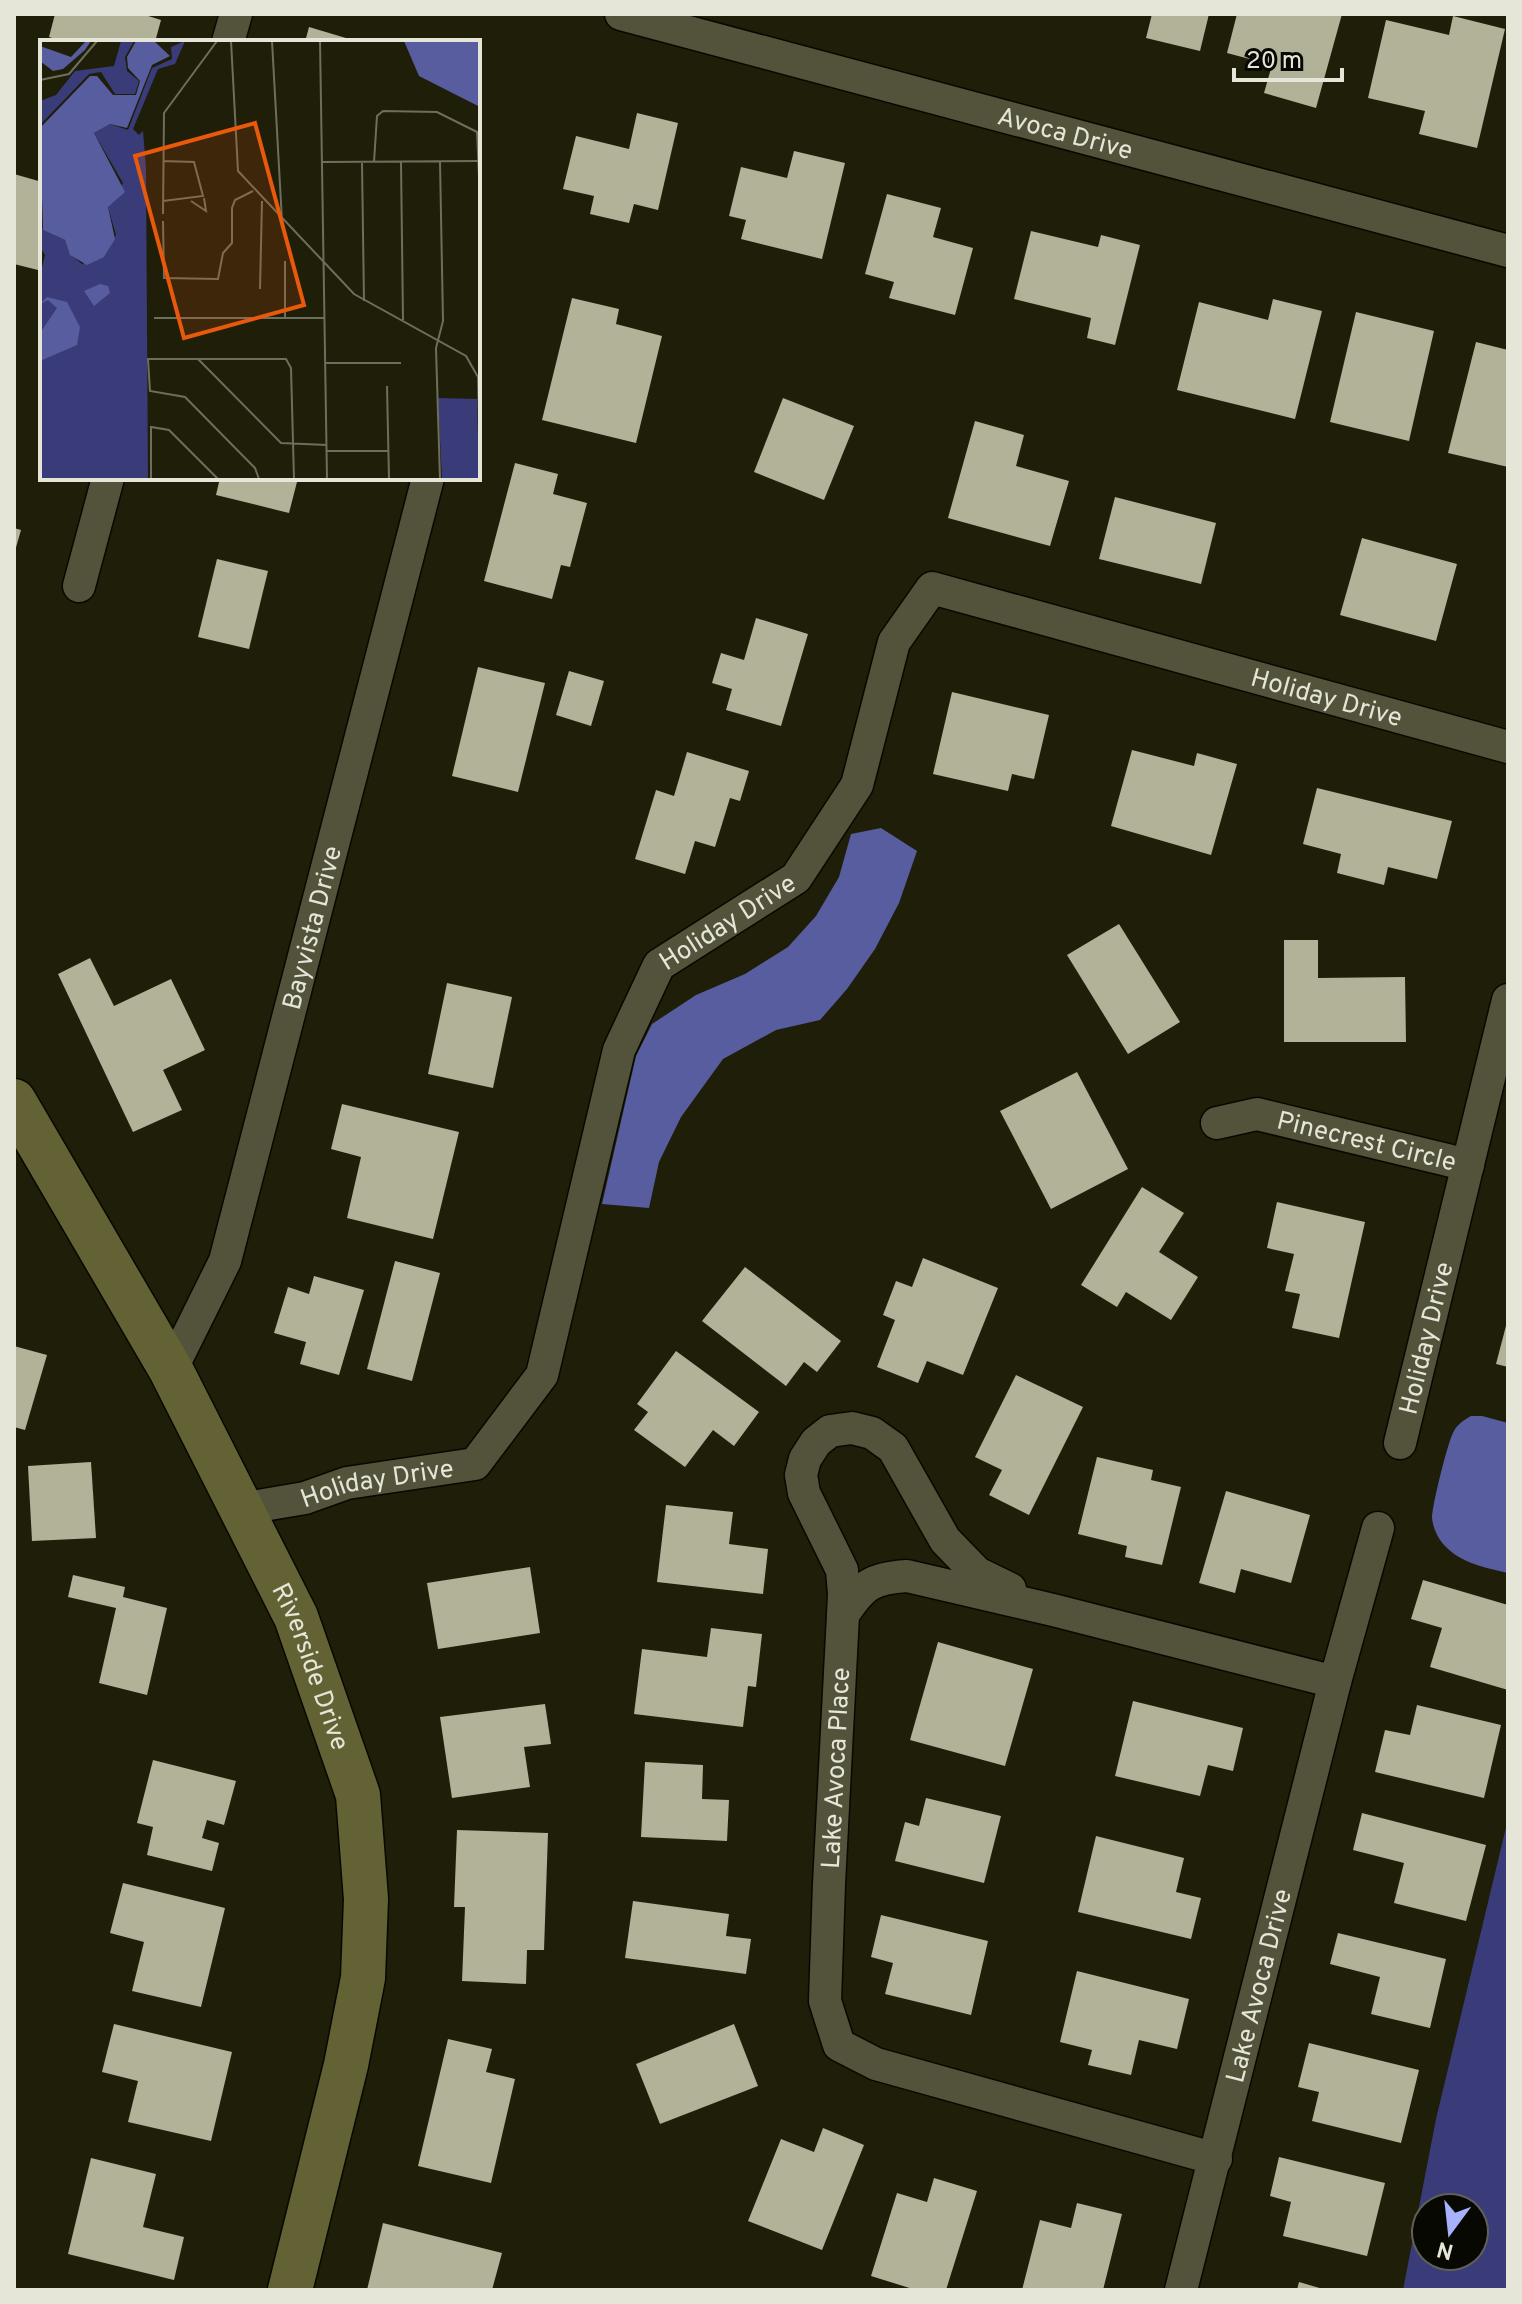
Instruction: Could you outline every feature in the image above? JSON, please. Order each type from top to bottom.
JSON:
[{"type":"street","points":[[229,40],[236,14]]},
{"type":"street","name":"Avoca Drive","points":[[621,14],[1508,251]]},
{"type":"street","points":[[79,586],[107,480]]},
{"type":"street","name":"Bayvista Drive","points":[[171,1370],[225,1261],[427,480]]},
{"type":"street","name":"Holiday Drive","points":[[240,1509],[305,1498],[347,1483],[475,1464],[542,1375],[619,1050],[659,965],[796,878],[857,785],[894,642],[932,588],[1508,747]]},
{"type":"street","name":"Holiday Drive","points":[[1400,1443],[1508,1000]]},
{"type":"street","name":"Riverside Drive","points":[[14,1101],[171,1370],[296,1617],[358,1795],[366,1899],[363,1978],[346,2065],[290,2290]]},
{"type":"street","name":"Pinecrest Circle","points":[[1217,1123],[1257,1114],[1468,1165]]},
{"type":"street","name":"Lake Avoca Place","points":[[1053,1610],[977,1573],[963,1561],[945,1540],[893,1448],[872,1433],[852,1428],[830,1431],[816,1442],[805,1459],[801,1475],[804,1493],[842,1570],[844,1594],[825,2001],[839,2045],[876,2064],[1216,2159]]},
{"type":"street","points":[[843,1615],[865,1586],[888,1577],[907,1576],[1335,1682],[1378,1528]]},
{"type":"street","name":"Lake Avoca Drive","points":[[1181,2290],[1335,1682]]},
{"type":"shaded area","points":[[1508,1819],[1508,2290],[1403,2290],[1410,2254],[1410,2272],[1490,2272],[1490,2192],[1422,2192],[1436,2119]]},
{"type":"water","points":[[881,828],[917,851],[899,903],[875,949],[847,989],[820,1020],[776,1030],[723,1059],[681,1117],[659,1162],[649,1208],[602,1204],[636,1056],[652,1024],[696,995],[745,974],[788,947],[816,916],[839,877],[851,834]]},
{"type":"water","points":[[1471,1416],[1508,1423],[1508,1573],[1458,1557],[1442,1543],[1433,1522],[1437,1489],[1450,1440],[1456,1428]]},
{"type":"building","points":[[55,14],[142,14],[161,20],[156,40],[59,40],[49,37]]},
{"type":"building","points":[[1152,14],[1209,14],[1200,51],[1146,38]]},
{"type":"building","points":[[1237,14],[1342,14],[1316,108],[1264,93],[1272,65],[1227,53]]},
{"type":"building","points":[[1453,16],[1505,29],[1477,148],[1419,134],[1425,111],[1368,98],[1386,20],[1449,35]]},
{"type":"building","points":[[309,27],[353,40],[306,40]]},
{"type":"building","points":[[637,113],[678,123],[658,210],[634,204],[629,223],[590,214],[594,196],[563,189],[576,136],[629,149]]},
{"type":"building","points":[[794,151],[845,163],[822,259],[741,239],[746,220],[729,216],[741,167],[787,178]]},
{"type":"building","points":[[14,174],[40,181],[40,270],[14,264]]},
{"type":"building","points":[[887,194],[941,208],[933,237],[973,248],[955,315],[889,298],[894,282],[865,274]]},
{"type":"building","points":[[1031,231],[1098,247],[1101,235],[1140,245],[1115,345],[1087,338],[1091,318],[1014,299]]},
{"type":"building","points":[[572,298],[619,309],[616,324],[662,336],[636,443],[542,420]]},
{"type":"building","points":[[1273,299],[1322,311],[1295,419],[1177,390],[1199,302],[1268,320]]},
{"type":"building","points":[[1356,312],[1434,331],[1409,441],[1330,422]]},
{"type":"building","points":[[1476,342],[1508,350],[1508,467],[1448,453]]},
{"type":"building","points":[[783,398],[854,426],[824,500],[754,472]]},
{"type":"building","points":[[975,421],[1024,435],[1016,466],[1069,481],[1050,546],[948,518]]},
{"type":"building","points":[[515,463],[558,474],[553,494],[587,503],[570,567],[561,565],[552,599],[484,581]]},
{"type":"building","points":[[220,480],[297,480],[289,513],[216,495]]},
{"type":"building","points":[[1115,497],[1216,523],[1201,584],[1099,559]]},
{"type":"building","points":[[14,528],[21,530],[15,551],[14,551]]},
{"type":"building","points":[[1362,538],[1457,564],[1436,641],[1340,615]]},
{"type":"building","points":[[217,559],[268,571],[249,649],[198,637]]},
{"type":"building","points":[[756,618],[808,634],[781,726],[726,710],[732,689],[712,683],[721,653],[744,660]]},
{"type":"building","points":[[478,667],[545,683],[518,792],[452,776]]},
{"type":"building","points":[[569,671],[604,681],[591,726],[556,715]]},
{"type":"building","points":[[952,692],[1049,715],[1034,779],[1012,774],[1008,791],[933,774]]},
{"type":"building","points":[[1132,750],[1194,766],[1197,753],[1237,764],[1211,855],[1111,826]]},
{"type":"building","points":[[687,752],[749,771],[740,801],[730,798],[715,847],[695,841],[685,874],[635,859],[656,790],[674,796]]},
{"type":"building","points":[[1317,788],[1452,821],[1437,879],[1388,867],[1384,885],[1337,873],[1341,854],[1303,844]]},
{"type":"building","points":[[1119,924],[1180,1022],[1128,1054],[1067,955]]},
{"type":"building","points":[[1284,940],[1318,940],[1318,978],[1405,977],[1406,1042],[1284,1042]]},
{"type":"building","points":[[90,958],[114,1006],[171,979],[205,1050],[163,1070],[182,1110],[133,1132],[58,974]]},
{"type":"building","points":[[447,983],[512,997],[493,1088],[428,1074]]},
{"type":"building","points":[[1077,1072],[1128,1169],[1051,1209],[1000,1111]]},
{"type":"building","points":[[342,1104],[459,1132],[433,1239],[347,1218],[361,1157],[331,1149]]},
{"type":"building","points":[[1142,1187],[1184,1213],[1159,1252],[1198,1277],[1171,1320],[1126,1292],[1117,1307],[1081,1285]]},
{"type":"building","points":[[1277,1202],[1365,1222],[1339,1338],[1292,1328],[1300,1294],[1285,1291],[1294,1254],[1267,1248]]},
{"type":"building","points":[[923,1258],[998,1288],[963,1375],[927,1361],[918,1383],[877,1367],[895,1320],[883,1315],[896,1281],[912,1287]]},
{"type":"building","points":[[395,1261],[440,1273],[412,1381],[367,1369]]},
{"type":"building","points":[[745,1267],[841,1341],[817,1372],[804,1362],[786,1386],[702,1321]]},
{"type":"building","points":[[314,1276],[364,1290],[339,1375],[300,1364],[306,1342],[274,1333],[288,1287],[309,1294]]},
{"type":"building","points":[[1508,1322],[1508,1367],[1496,1364]]},
{"type":"building","points":[[14,1346],[47,1355],[25,1430],[14,1427]]},
{"type":"building","points":[[676,1351],[759,1412],[734,1446],[713,1430],[685,1467],[634,1430],[648,1412],[637,1404]]},
{"type":"building","points":[[1016,1375],[1083,1407],[1029,1515],[989,1495],[1002,1470],[975,1457]]},
{"type":"building","points":[[1097,1457],[1153,1470],[1151,1480],[1181,1487],[1162,1565],[1125,1557],[1127,1546],[1078,1534]]},
{"type":"building","points":[[91,1462],[96,1538],[32,1541],[28,1466]]},
{"type":"building","points":[[1226,1491],[1310,1515],[1291,1583],[1241,1569],[1235,1593],[1199,1583]]},
{"type":"building","points":[[666,1505],[733,1512],[729,1544],[768,1549],[763,1594],[657,1582]]},
{"type":"building","points":[[530,1567],[540,1633],[438,1649],[427,1583]]},
{"type":"building","points":[[73,1575],[125,1587],[123,1597],[167,1608],[147,1695],[99,1683],[116,1608],[68,1597]]},
{"type":"building","points":[[1423,1580],[1508,1605],[1508,1690],[1430,1667],[1442,1628],[1411,1619]]},
{"type":"building","points":[[711,1628],[762,1634],[756,1687],[748,1686],[743,1727],[634,1714],[642,1649],[707,1657]]},
{"type":"building","points":[[938,1642],[1033,1669],[1005,1766],[910,1740]]},
{"type":"building","points":[[1133,1701],[1243,1728],[1233,1771],[1208,1765],[1200,1796],[1115,1776]]},
{"type":"building","points":[[545,1704],[551,1744],[524,1747],[530,1787],[452,1798],[440,1717]]},
{"type":"building","points":[[1417,1705],[1501,1725],[1484,1798],[1375,1772],[1385,1730],[1410,1735]]},
{"type":"building","points":[[153,1760],[236,1781],[224,1825],[207,1820],[202,1838],[219,1843],[212,1871],[147,1855],[153,1827],[137,1823]]},
{"type":"building","points":[[645,1762],[703,1765],[702,1799],[729,1800],[727,1841],[641,1837]]},
{"type":"building","points":[[926,1798],[1001,1816],[984,1883],[895,1861],[905,1822],[919,1826]]},
{"type":"building","points":[[1362,1813],[1486,1845],[1466,1921],[1394,1903],[1404,1863],[1353,1850]]},
{"type":"building","points":[[457,1830],[548,1833],[544,1950],[527,1950],[526,1984],[462,1981],[465,1907],[454,1907]]},
{"type":"building","points":[[1096,1836],[1184,1858],[1176,1892],[1201,1898],[1191,1939],[1078,1912]]},
{"type":"building","points":[[123,1883],[225,1908],[201,2007],[132,1991],[144,1942],[110,1933]]},
{"type":"building","points":[[633,1901],[729,1914],[726,1936],[751,1939],[746,1974],[625,1958]]},
{"type":"building","points":[[881,1915],[988,1941],[971,2015],[885,1994],[893,1963],[871,1957]]},
{"type":"building","points":[[1338,1933],[1446,1959],[1430,2028],[1371,2014],[1380,1977],[1330,1964]]},
{"type":"building","points":[[1077,1971],[1189,1999],[1177,2049],[1139,2040],[1131,2075],[1088,2065],[1092,2050],[1060,2042]]},
{"type":"building","points":[[114,2024],[232,2052],[211,2141],[128,2122],[138,2081],[102,2072]]},
{"type":"building","points":[[734,2024],[758,2086],[660,2124],[636,2064]]},
{"type":"building","points":[[448,2039],[492,2049],[486,2072],[515,2079],[491,2183],[418,2166]]},
{"type":"building","points":[[1309,2043],[1419,2070],[1401,2143],[1312,2121],[1319,2092],[1298,2087]]},
{"type":"building","points":[[823,2128],[864,2145],[822,2250],[748,2221],[781,2139],[814,2152]]},
{"type":"building","points":[[1279,2157],[1385,2183],[1367,2256],[1283,2236],[1291,2202],[1270,2196]]},
{"type":"building","points":[[91,2158],[156,2174],[143,2227],[184,2237],[174,2280],[68,2254]]},
{"type":"building","points":[[934,2178],[977,2191],[946,2290],[916,2290],[871,2276],[897,2193],[927,2202]]},
{"type":"building","points":[[1077,2203],[1122,2214],[1103,2290],[1022,2290],[1040,2220],[1071,2228]]},
{"type":"building","points":[[383,2223],[502,2253],[492,2290],[367,2290]]},
{"type":"building","points":[[1299,2282],[1323,2289],[1323,2290],[1297,2290]]}]
